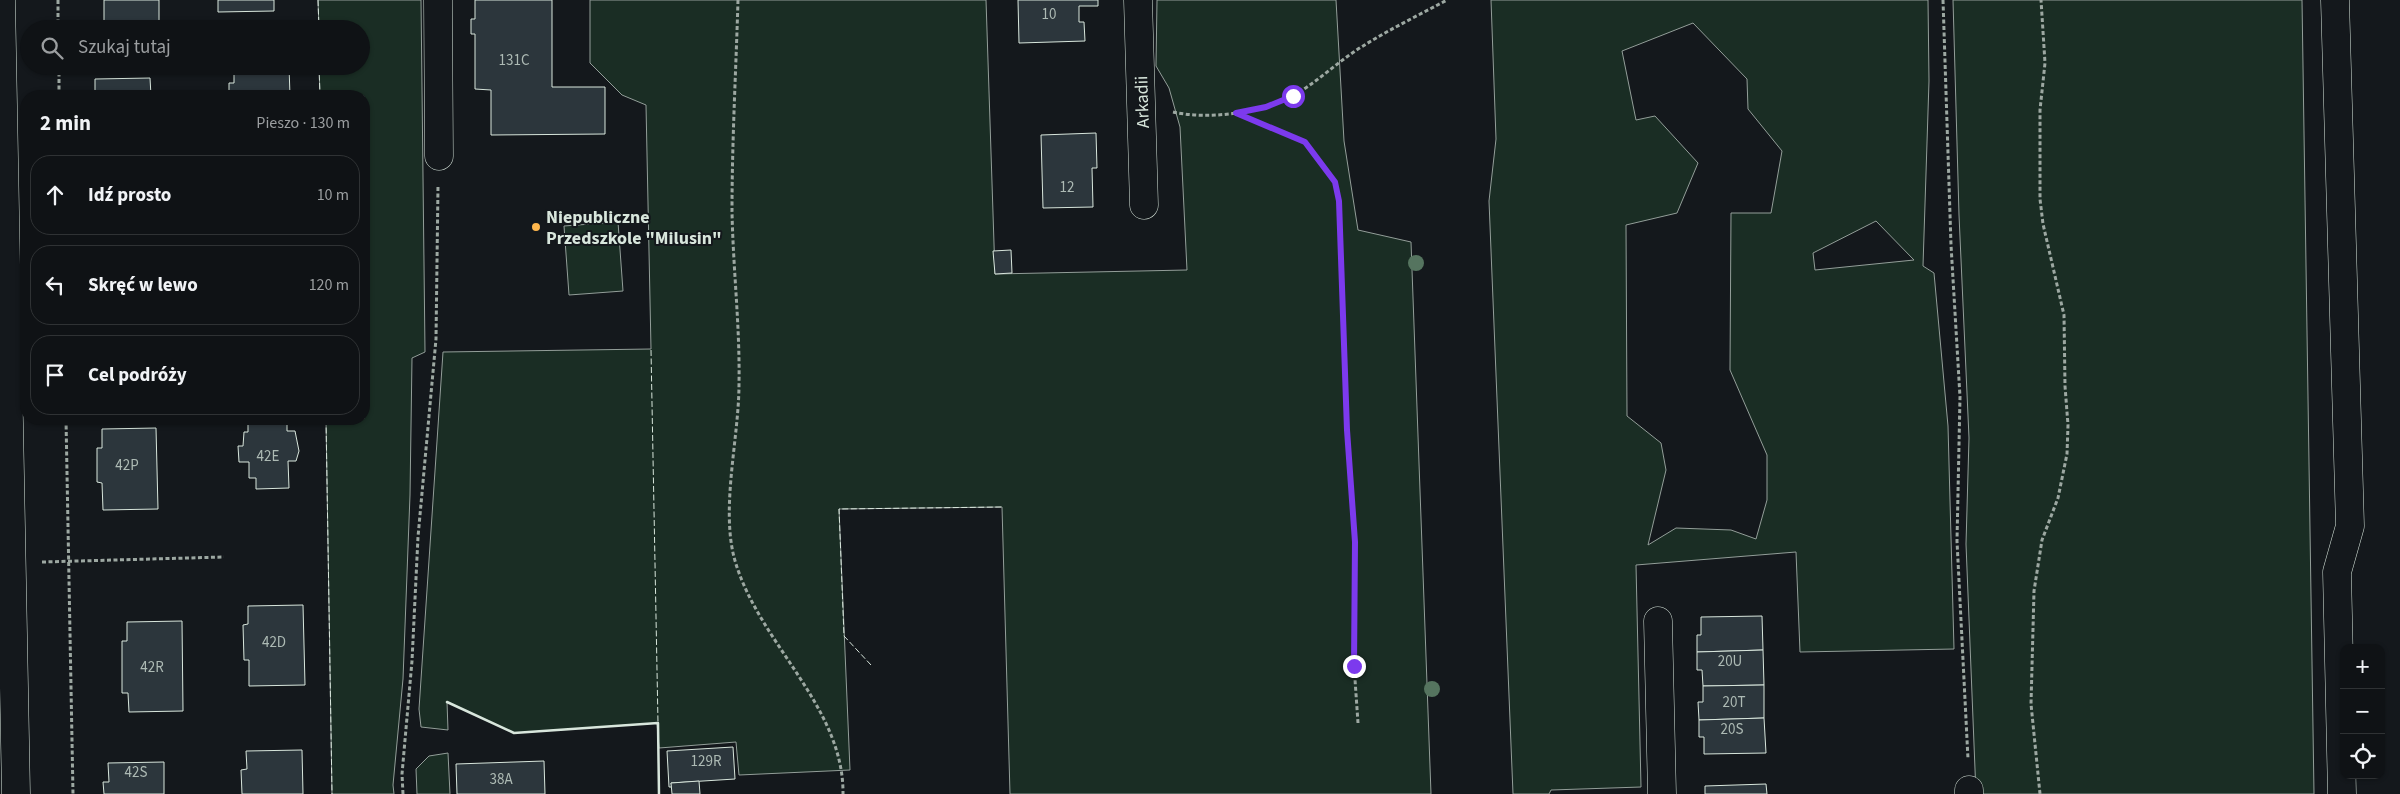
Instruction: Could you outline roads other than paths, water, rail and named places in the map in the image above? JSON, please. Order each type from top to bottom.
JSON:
[{"type":"street","points":[[1,0],[16,794]]},
{"type":"street","points":[[438,0],[439,156]]},
{"type":"street","name":"Arkadii","points":[[1138,0],[1144,204]]},
{"type":"street","points":[[2335,0],[2350,526],[2337,572],[2342,794]]},
{"type":"street","points":[[1658,621],[1662,794]]},
{"type":"place","name":"Niepubliczne Przedszkole \"Milusin\"","points":[[536,227]]}]
